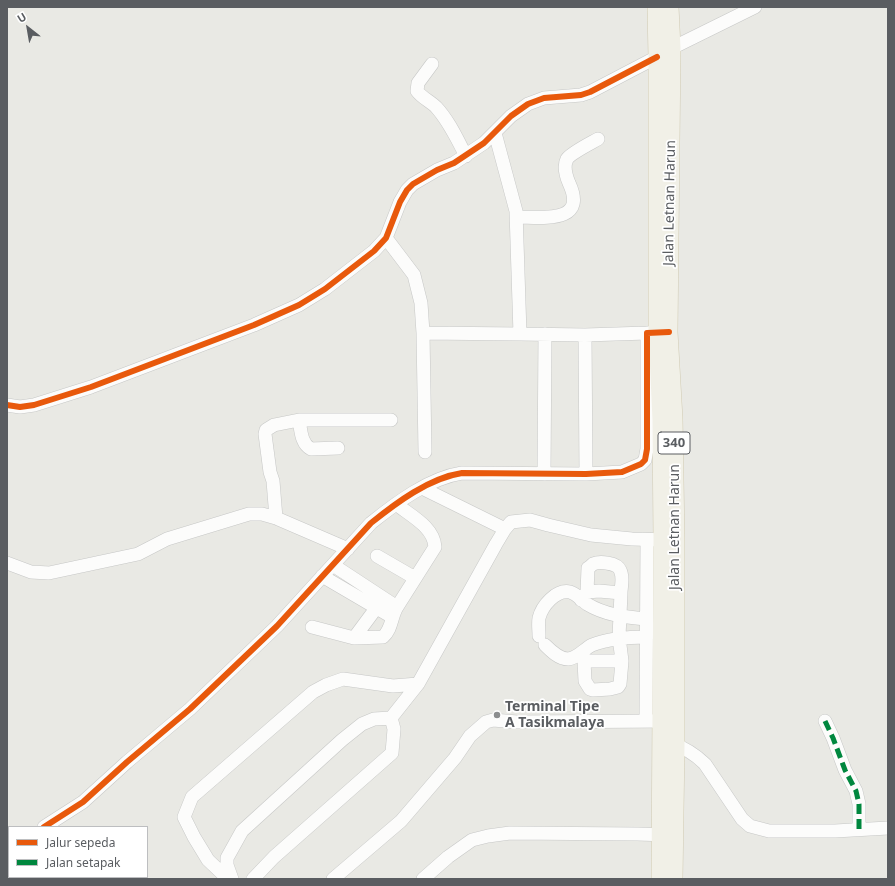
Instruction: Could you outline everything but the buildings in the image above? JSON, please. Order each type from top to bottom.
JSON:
[{"type":"main road","name":"Jalan Letnan Harun","points":[[656,7],[658,333],[674,419],[662,540],[661,721],[669,742],[668,835],[674,879]]},
{"type":"main road","name":"Jalan Letnan Harun","points":[[658,333],[672,48],[670,7]]},
{"type":"main road","name":"Jalan Letnan Harun","points":[[660,879],[668,835]]},
{"type":"street","points":[[672,48],[755,7]]},
{"type":"street","points":[[7,405],[20,407],[34,405],[91,387],[299,305],[325,289],[374,251],[386,238],[397,208],[407,190],[425,177],[454,163],[484,144],[511,116],[528,104],[544,98],[581,95],[590,92],[657,57]]},
{"type":"street","points":[[432,64],[418,83],[417,91],[442,114],[466,156]]},
{"type":"street","points":[[496,133],[516,205],[520,334]]},
{"type":"street","points":[[517,218],[556,216],[572,209],[574,204],[573,194],[566,177],[565,164],[568,158],[598,139]]},
{"type":"street","points":[[386,238],[414,275],[421,303],[425,452]]},
{"type":"street","points":[[46,826],[82,802],[190,709],[277,626],[371,523],[396,504],[443,477],[462,473],[586,474],[622,472],[637,466],[645,460],[658,333],[584,336],[545,334],[423,333]]},
{"type":"street","points":[[544,474],[545,334]]},
{"type":"street","points":[[584,336],[586,474]]},
{"type":"street","points":[[299,420],[304,440],[308,447],[311,449],[338,448]]},
{"type":"street","points":[[276,518],[272,476],[265,434],[266,430],[274,425],[299,420],[391,420]]},
{"type":"street","points":[[426,486],[505,529]]},
{"type":"street","points":[[354,638],[387,608],[415,578],[435,548],[435,540],[430,530],[396,504]]},
{"type":"street","points":[[7,563],[31,572],[49,574],[134,556],[167,539],[249,514],[262,514],[276,518],[348,549]]},
{"type":"street","points":[[232,879],[227,858],[242,831],[342,740],[362,724],[374,719],[391,718],[418,684],[505,529],[511,522],[530,520],[591,535],[662,540],[646,619],[647,637],[661,721],[517,722],[493,720],[486,722],[470,736],[455,758],[401,821],[333,879]]},
{"type":"street","points":[[377,556],[415,578]]},
{"type":"street","points":[[582,657],[587,686],[594,690],[618,687],[620,684],[622,661],[619,637],[622,579],[619,568],[615,565],[600,563],[594,564],[588,568],[584,596]]},
{"type":"street","points":[[312,627],[354,638],[383,638],[387,634],[392,623],[387,608],[333,565]]},
{"type":"street","points":[[322,576],[387,608]]},
{"type":"street","points":[[621,593],[599,591],[584,596],[566,592],[560,593],[547,603],[538,619],[542,641],[554,654],[566,659],[582,657],[622,661]]},
{"type":"street","points":[[584,596],[598,609],[620,617],[646,619]]},
{"type":"street","points":[[582,657],[592,646],[619,637],[647,637]]},
{"type":"street","points":[[228,879],[208,860],[190,831],[184,817],[192,797],[313,692],[326,685],[343,679],[393,686],[418,684]]},
{"type":"street","points":[[253,879],[274,857],[392,753],[394,729],[391,718]]},
{"type":"street","points":[[825,721],[845,770],[856,791],[860,804],[859,829]]},
{"type":"street","points":[[669,742],[698,757],[705,764],[742,819],[750,826],[769,831],[798,832],[888,828]]},
{"type":"street","points":[[423,879],[448,857],[472,840],[488,836],[510,833],[668,835]]},
{"type":"marked path","points":[[825,721],[845,770],[856,791],[859,804],[859,829]]},
{"type":"cycle path","points":[[7,405],[20,407],[34,405],[91,387],[254,325],[299,305],[325,289],[374,251],[386,238],[400,202],[407,190],[413,184],[437,170],[454,163],[484,143],[511,116],[528,104],[544,98],[581,95],[590,92],[657,57]]},
{"type":"cycle path","points":[[46,826],[83,802],[127,762],[190,709],[277,626],[371,523],[391,507],[414,492],[437,480],[462,473],[586,474],[622,472],[641,464],[645,460],[647,449],[647,333],[669,332]]},
{"type":"place","name":"Terminal Tipe A Tasikmalaya","points":[[497,715]]}]
